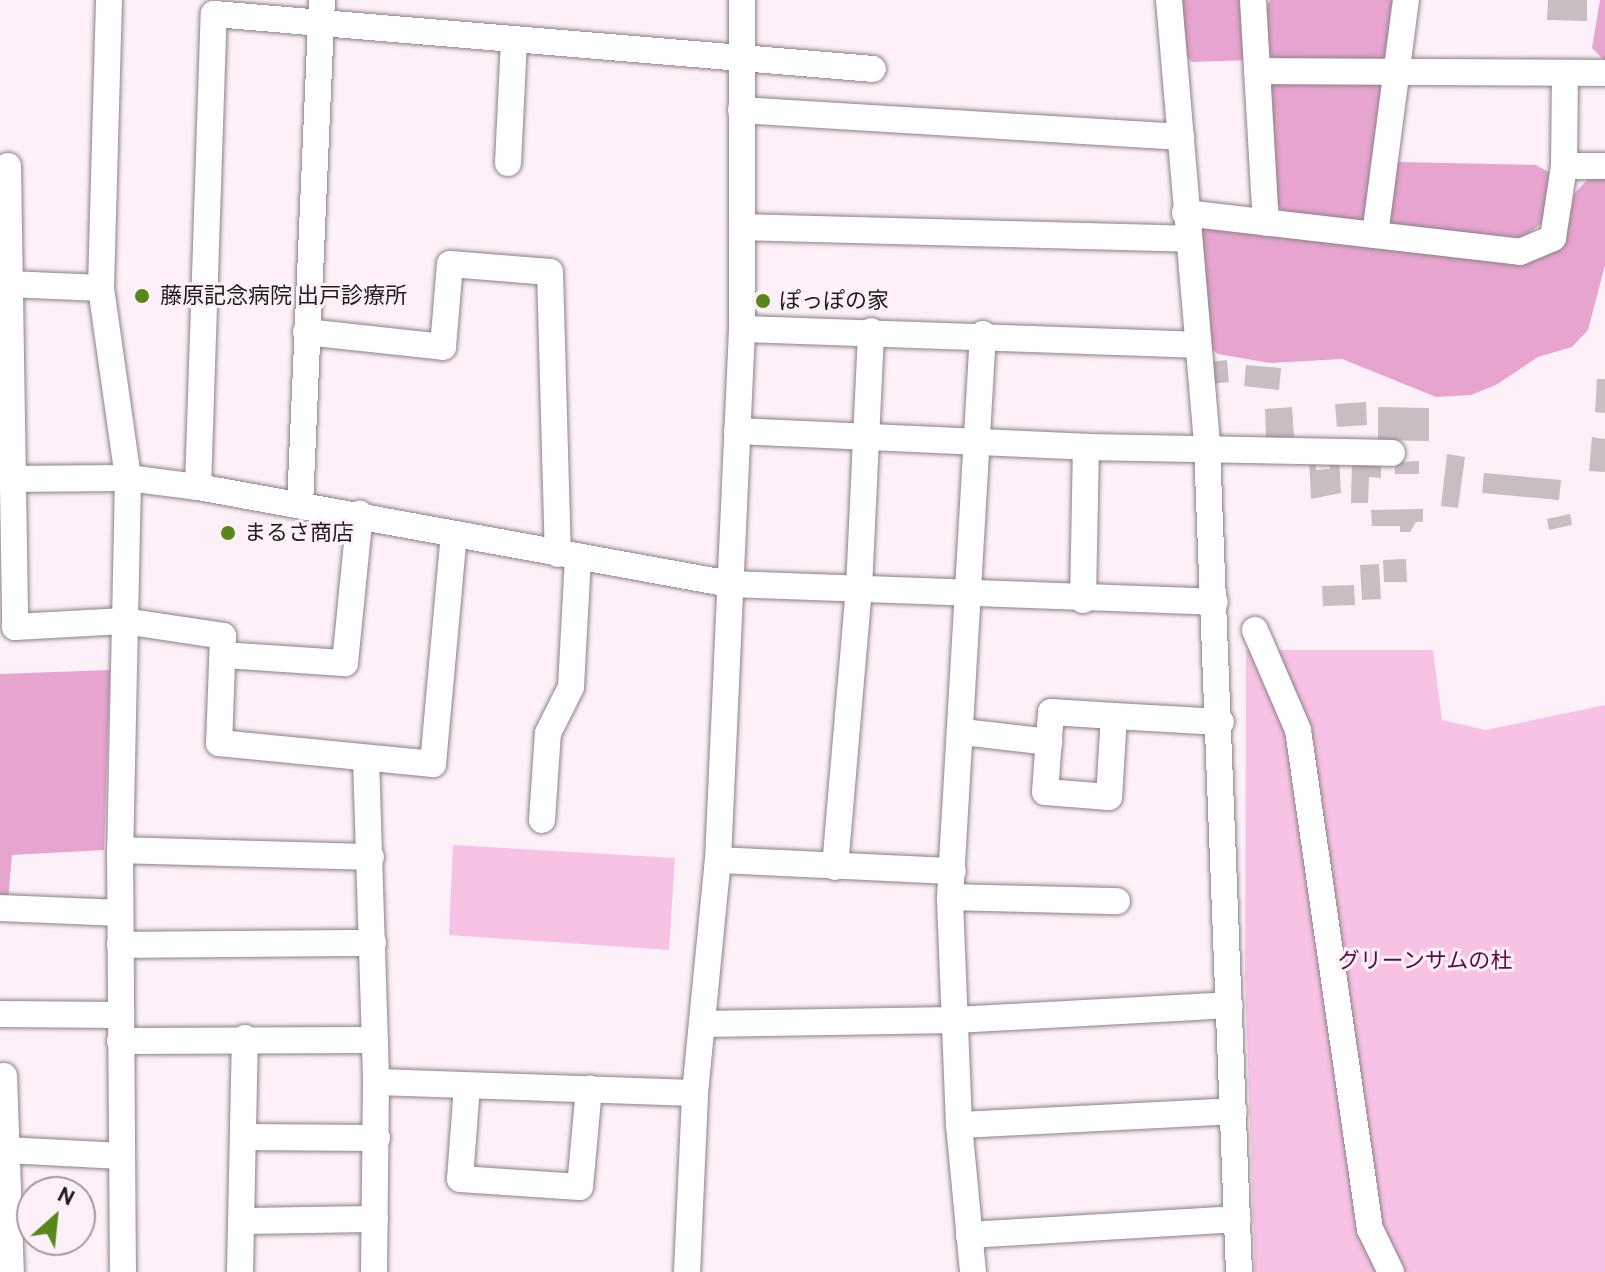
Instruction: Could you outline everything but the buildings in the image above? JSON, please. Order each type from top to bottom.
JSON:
[{"type":"street","points":[[109,0],[101,288],[128,478],[120,850],[123,1272]]},
{"type":"street","points":[[687,1272],[695,1093],[718,860],[742,329],[742,0]]},
{"type":"street","points":[[1169,0],[1207,447],[1221,722],[1239,1272]]},
{"type":"street","points":[[1253,0],[1266,223]]},
{"type":"street","points":[[1375,235],[1406,0]]},
{"type":"street","points":[[198,487],[214,14],[322,12],[514,39],[873,69]]},
{"type":"street","points":[[300,505],[322,12]]},
{"type":"street","points":[[508,163],[514,39]]},
{"type":"street","points":[[1257,71],[1605,73]]},
{"type":"street","points":[[742,227],[1266,223],[1520,252],[1553,238],[1564,166],[1565,73]]},
{"type":"street","points":[[741,110],[1181,137]]},
{"type":"street","points":[[8,166],[5,478],[15,627],[124,621],[223,636],[219,743],[433,764],[454,535]]},
{"type":"street","points":[[1564,166],[1605,166]]},
{"type":"street","points":[[306,332],[443,347],[450,264],[550,272],[568,556],[571,687],[548,733],[542,820]]},
{"type":"street","points":[[9,284],[101,288]]},
{"type":"street","points":[[742,329],[983,334],[1197,345]]},
{"type":"street","points":[[835,867],[859,588],[871,331]]},
{"type":"street","points":[[973,1272],[959,1125],[952,884],[963,732],[964,596],[983,334]]},
{"type":"street","points":[[737,431],[1086,447],[1392,453]]},
{"type":"street","points":[[1083,600],[1086,447]]},
{"type":"street","points":[[5,478],[128,478],[198,487],[360,514],[454,535],[730,584],[859,588],[964,596],[1215,602]]},
{"type":"street","points":[[223,655],[345,663],[360,514]]},
{"type":"street","points":[[1255,630],[1298,730],[1370,1229],[1391,1272]]},
{"type":"street","points":[[1114,716],[1109,797],[1045,792],[1051,712],[1221,722]]},
{"type":"street","points":[[963,732],[1049,742]]},
{"type":"street","points":[[366,759],[377,1138],[374,1272]]},
{"type":"street","points":[[120,850],[371,857]]},
{"type":"street","points":[[718,860],[835,867],[952,884],[1117,901]]},
{"type":"street","points":[[0,908],[120,913]]},
{"type":"street","points":[[120,945],[373,943]]},
{"type":"street","points":[[702,1024],[955,1020],[1230,1005]]},
{"type":"street","points":[[0,1014],[245,1038],[375,1040]]},
{"type":"street","points":[[240,1272],[245,1038]]},
{"type":"street","points":[[4,1076],[11,1272]]},
{"type":"street","points":[[376,1082],[695,1093]]},
{"type":"street","points":[[467,1086],[460,1179],[580,1187],[589,1088]]},
{"type":"street","points":[[959,1125],[1234,1111]]},
{"type":"street","points":[[243,1137],[377,1138]]},
{"type":"street","points":[[6,1150],[121,1156]]},
{"type":"street","points":[[241,1221],[375,1219]]},
{"type":"street","points":[[969,1235],[1238,1219]]},
{"type":"green space","name":"グリーンサムの杜","points":[[1246,650],[1433,650],[1442,720],[1486,730],[1605,705],[1605,1272],[1255,1272],[1245,977]]},
{"type":"green space","points":[[453,845],[675,858],[669,950],[449,935]]},
{"type":"shaded area","points":[[1179,0],[1248,0],[1252,60],[1192,62],[1182,50]]},
{"type":"shaded area","points":[[1270,0],[1399,0],[1392,54],[1379,63],[1278,63],[1266,50],[1261,15]]},
{"type":"shaded area","points":[[1600,0],[1605,0],[1605,61],[1592,48]]},
{"type":"shaded area","points":[[1377,79],[1387,89],[1366,224],[1287,216],[1275,201],[1263,80]]},
{"type":"shaded area","points":[[1400,162],[1536,165],[1554,175],[1551,216],[1519,241],[1393,227],[1388,222],[1393,167]]},
{"type":"shaded area","points":[[1605,176],[1605,265],[1588,330],[1572,347],[1538,357],[1496,385],[1471,395],[1436,397],[1342,359],[1270,363],[1218,354],[1209,347],[1199,220],[1419,253],[1566,233],[1574,194],[1588,179]]},
{"type":"shaded area","points":[[110,670],[104,850],[12,855],[8,902],[0,901],[0,674]]},
{"type":"place","name":"藤原記念病院 出戸診療所","points":[[142,296]]},
{"type":"place","name":"ぽっぽの家","points":[[763,301]]},
{"type":"place","name":"まるさ商店","points":[[228,533]]}]
